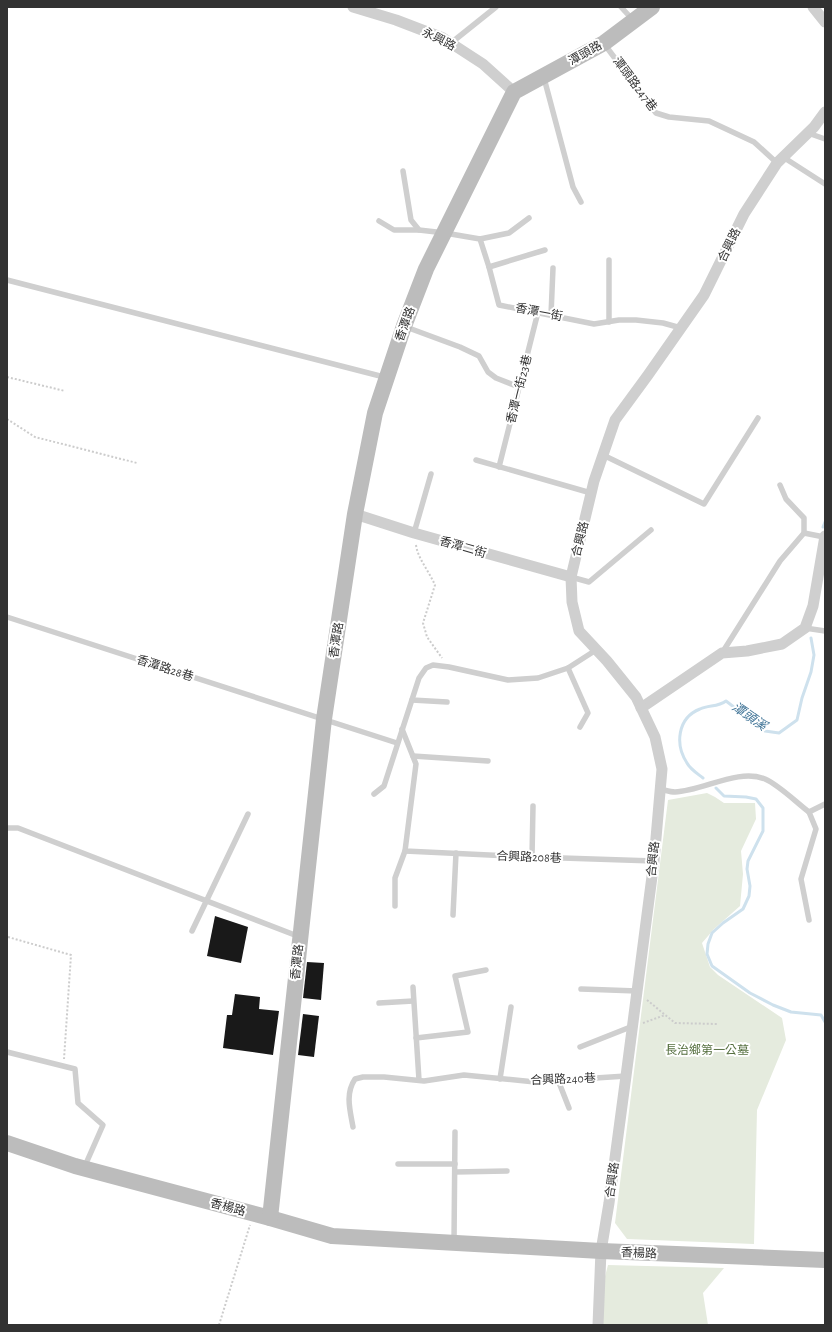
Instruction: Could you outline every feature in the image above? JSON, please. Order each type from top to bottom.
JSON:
[{"type":"street","name":"永興路","points":[[353,7],[396,20],[443,38],[483,64],[514,92]]},
{"type":"street","name":"潭頭路","points":[[514,92],[604,43],[652,7]]},
{"type":"street","points":[[813,7],[825,22]]},
{"type":"street","name":"香潭路","points":[[270,1218],[324,719],[355,514],[376,413],[404,326],[426,270],[514,92]]},
{"type":"street","name":"合興路","points":[[598,1325],[601,1251],[633,1026],[654,861],[662,769],[655,737],[636,697],[579,631],[572,602],[571,577],[591,493],[615,420],[704,295],[744,214],[780,160],[814,127],[825,112]]},
{"type":"street","name":"香潭二街","points":[[355,514],[414,533],[571,577]]},
{"type":"street","points":[[641,708],[722,653],[747,651],[782,644],[805,628],[813,606],[825,537]]},
{"type":"street","name":"香楊路","points":[[7,1143],[84,1168],[253,1213],[332,1236],[601,1251],[825,1260]]},
{"type":"lane","points":[[451,44],[496,7]]},
{"type":"lane","points":[[621,7],[634,20]]},
{"type":"lane","name":"潭頭路247巷","points":[[604,43],[656,113],[669,117],[709,121],[754,142],[780,160],[825,184]]},
{"type":"lane","points":[[543,76],[573,187],[581,202]]},
{"type":"lane","points":[[808,133],[825,139]]},
{"type":"lane","points":[[403,171],[411,220],[419,230]]},
{"type":"lane","points":[[379,221],[394,230],[419,230],[480,239],[509,233],[529,218]]},
{"type":"lane","name":"香潭一街","points":[[480,239],[499,305],[594,324],[636,320],[663,323],[681,328]]},
{"type":"lane","points":[[489,267],[545,250]]},
{"type":"lane","points":[[609,322],[610,260]]},
{"type":"lane","points":[[551,315],[554,268]]},
{"type":"lane","points":[[7,280],[387,378]]},
{"type":"lane","name":"香潭一街23巷","points":[[499,467],[538,312]]},
{"type":"lane","points":[[404,326],[460,347],[479,356],[488,372],[496,378],[519,387]]},
{"type":"lane","points":[[603,455],[704,504],[758,418]]},
{"type":"lane","points":[[476,460],[591,493]]},
{"type":"lane","points":[[414,533],[431,474]]},
{"type":"lane","points":[[722,653],[780,561],[804,533],[804,518],[786,499],[780,485]]},
{"type":"lane","points":[[571,577],[589,582],[651,530]]},
{"type":"lane","points":[[804,533],[825,537]]},
{"type":"lane","name":"香潭路28巷","points":[[7,617],[397,743]]},
{"type":"lane","points":[[805,628],[825,631]]},
{"type":"lane","points":[[374,794],[384,786],[419,678],[426,668],[433,665],[449,667],[508,680],[538,678],[568,668],[596,650]]},
{"type":"lane","points":[[568,668],[588,713],[580,728]]},
{"type":"lane","points":[[412,700],[447,702]]},
{"type":"lane","points":[[395,906],[395,878],[405,851],[416,764],[402,729]]},
{"type":"lane","points":[[413,756],[488,761]]},
{"type":"lane","points":[[660,789],[674,792],[693,790],[728,779],[750,776],[765,779],[782,790],[809,812],[816,829],[801,879],[809,920]]},
{"type":"lane","points":[[809,812],[825,804]]},
{"type":"lane","points":[[532,857],[533,806]]},
{"type":"lane","points":[[192,931],[248,814]]},
{"type":"lane","points":[[7,828],[18,828],[300,937]]},
{"type":"lane","name":"合興路208巷","points":[[405,851],[654,861]]},
{"type":"lane","points":[[453,914],[456,853]]},
{"type":"lane","points":[[416,1038],[468,1032],[455,976],[486,970]]},
{"type":"lane","points":[[412,988],[419,1080]]},
{"type":"lane","points":[[582,989],[637,991]]},
{"type":"lane","points":[[379,1003],[414,1001]]},
{"type":"lane","points":[[500,1078],[512,1007]]},
{"type":"lane","points":[[580,1047],[633,1026]]},
{"type":"lane","points":[[7,1052],[75,1069],[78,1103],[103,1125],[84,1168]]},
{"type":"lane","name":"合興路240巷","points":[[353,1127],[348,1103],[351,1086],[355,1079],[363,1077],[419,1080],[464,1075],[535,1082],[626,1076]]},
{"type":"lane","points":[[558,1080],[569,1108]]},
{"type":"lane","points":[[454,1243],[455,1132]]},
{"type":"lane","points":[[398,1164],[455,1164]]},
{"type":"lane","points":[[455,1172],[506,1171]]},
{"type":"path","points":[[7,377],[65,391]]},
{"type":"path","points":[[7,419],[35,437],[138,463]]},
{"type":"path","points":[[414,533],[418,554],[435,585],[423,623],[427,637],[449,667]]},
{"type":"path","points":[[8,937],[71,955],[63,1066]]},
{"type":"path","points":[[637,991],[675,1023],[717,1024]]},
{"type":"path","points":[[633,1026],[665,1015]]},
{"type":"path","points":[[219,1325],[253,1213]]},
{"type":"green space","name":"長治鄉第一公墓","points":[[707,793],[724,803],[755,803],[756,819],[741,851],[743,874],[740,906],[714,929],[702,943],[710,967],[718,975],[782,1018],[786,1040],[757,1110],[754,1244],[627,1239],[615,1223],[668,800]]},
{"type":"green space","points":[[608,1265],[724,1268],[703,1293],[708,1325],[602,1325],[603,1284]]},
{"type":"building","points":[[215,916],[248,927],[241,963],[207,956]]},
{"type":"building","points":[[307,962],[324,963],[321,1000],[303,998]]},
{"type":"building","points":[[235,994],[260,997],[259,1009],[279,1011],[273,1055],[223,1048],[227,1015],[232,1015]]},
{"type":"building","points":[[303,1014],[319,1016],[314,1057],[298,1055]]},
{"type":"waterway","name":"潭頭溪","points":[[823,527],[825,522]]},
{"type":"waterway","name":"潭頭溪","points":[[703,778],[688,765],[683,756],[680,733],[687,719],[692,713],[700,709],[726,701],[765,731],[779,733],[797,720],[802,698],[811,672],[814,655],[811,638]]},
{"type":"waterway","points":[[716,788],[724,796],[756,799],[763,808],[763,831],[748,861],[747,869],[750,886],[749,896],[743,909],[712,933],[708,944],[707,954],[712,966],[750,993],[773,1005],[791,1012],[821,1015],[825,1022]]}]
